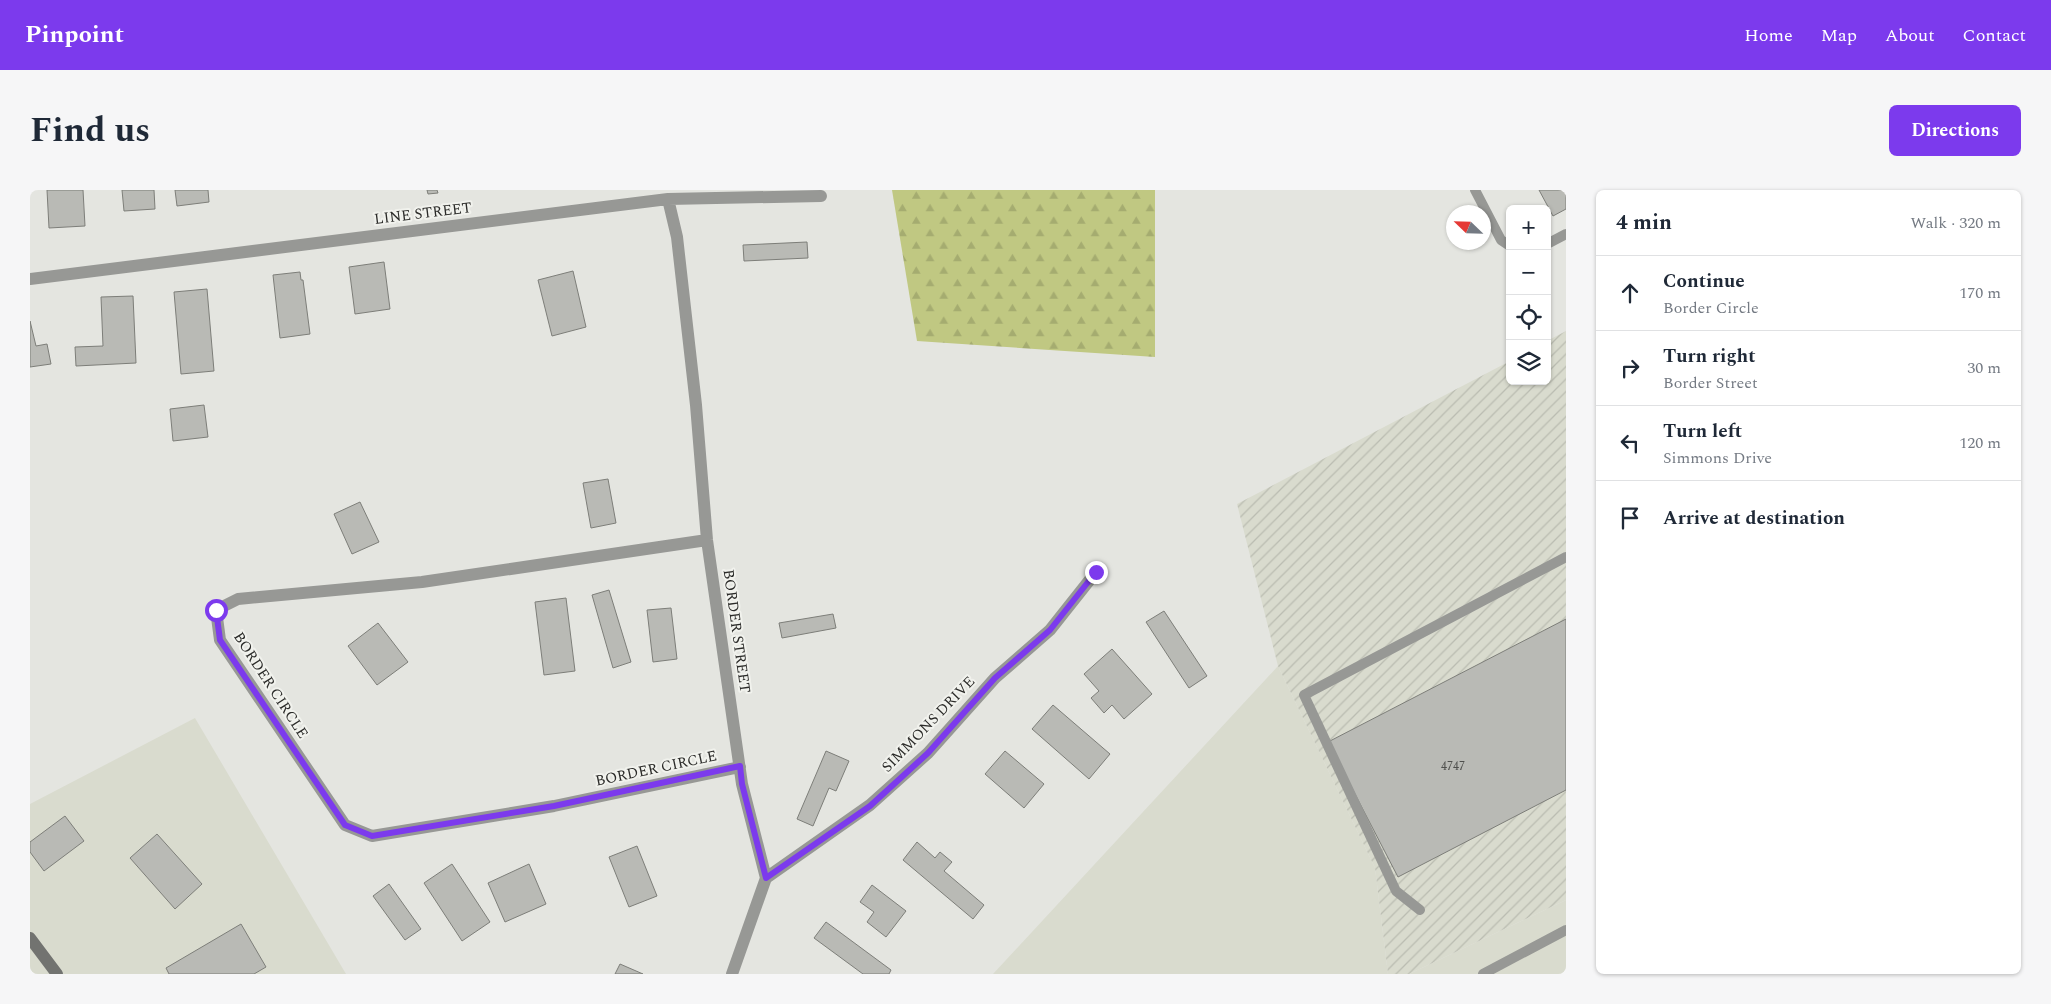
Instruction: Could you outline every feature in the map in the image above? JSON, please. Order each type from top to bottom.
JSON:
[{"type":"street","name":"LINE STREET","points":[[30,279],[668,199],[821,196]]},
{"type":"street","name":"BORDER STREET","points":[[668,199],[677,237],[696,405],[707,540],[742,784],[766,878]]},
{"type":"street","name":"BORDER CIRCLE","points":[[707,540],[422,582],[238,599],[216,610],[220,640],[345,825],[372,836],[554,806],[740,766]]},
{"type":"street","name":"SIMMONS DRIVE","points":[[766,878],[870,806],[928,753],[995,678],[1050,630],[1096,572]]},
{"type":"street","points":[[732,974],[766,878]]},
{"type":"street","points":[[30,938],[57,974]]},
{"type":"lane","points":[[1475,190],[1501,240],[1506,243]]},
{"type":"lane","points":[[1551,242],[1566,234]]},
{"type":"lane","points":[[1420,910],[1396,890],[1304,695],[1566,557]]},
{"type":"lane","points":[[1483,974],[1566,930]]},
{"type":"shaded area","points":[[1566,331],[1566,900],[1409,974],[1388,974],[1375,868],[1278,666],[1237,504],[1506,363],[1506,385],[1551,385],[1551,339]]},
{"type":"shaded area","points":[[1278,666],[1375,868],[1388,974],[993,974]]},
{"type":"shaded area","points":[[195,718],[346,974],[30,974],[30,804]]},
{"type":"shaded area","points":[[1566,900],[1566,974],[1409,974]]},
{"type":"green space","points":[[892,190],[1155,190],[1155,357],[917,341]]},
{"type":"building","points":[[47,190],[83,190],[85,226],[49,228]]},
{"type":"building","points":[[122,190],[154,190],[155,209],[124,211]]},
{"type":"building","points":[[175,190],[208,190],[209,202],[177,206]]},
{"type":"building","points":[[427,190],[437,190],[438,193],[428,194]]},
{"type":"building","points":[[1539,190],[1566,190],[1566,209],[1553,216],[1551,205],[1547,205]]},
{"type":"building","points":[[807,242],[808,258],[744,261],[743,245]]},
{"type":"building","points":[[384,262],[390,309],[355,314],[349,267]]},
{"type":"building","points":[[573,271],[586,327],[552,336],[538,280]]},
{"type":"building","points":[[300,272],[301,280],[303,280],[310,334],[280,338],[273,275]]},
{"type":"building","points":[[207,289],[214,371],[181,374],[174,292]]},
{"type":"building","points":[[133,296],[136,363],[76,366],[75,347],[103,346],[101,297]]},
{"type":"building","points":[[30,321],[36,346],[47,344],[51,364],[30,367]]},
{"type":"building","points":[[204,405],[208,437],[173,441],[170,409]]},
{"type":"building","points":[[608,479],[616,523],[591,528],[583,483]]},
{"type":"building","points":[[360,502],[379,542],[352,554],[334,514]]},
{"type":"building","points":[[609,590],[631,662],[613,668],[592,595]]},
{"type":"building","points":[[566,598],[575,671],[544,675],[535,602]]},
{"type":"building","points":[[671,608],[677,659],[653,662],[647,610]]},
{"type":"building","points":[[1164,611],[1207,676],[1189,688],[1146,622]]},
{"type":"building","points":[[833,614],[836,628],[782,638],[779,623]]},
{"type":"building","points":[[1566,619],[1566,790],[1398,877],[1328,742]]},
{"type":"building","points":[[378,623],[408,662],[377,685],[348,646]]},
{"type":"building","points":[[1112,649],[1152,694],[1124,719],[1112,705],[1104,713],[1091,698],[1099,691],[1084,674]]},
{"type":"building","points":[[1053,705],[1110,754],[1089,779],[1032,729]]},
{"type":"building","points":[[826,751],[849,761],[836,791],[829,788],[813,826],[797,819]]},
{"type":"building","points":[[1005,751],[1044,784],[1024,808],[985,774]]},
{"type":"building","points":[[65,816],[84,841],[44,871],[30,852],[30,842]]},
{"type":"building","points":[[157,834],[202,884],[175,909],[130,858]]},
{"type":"building","points":[[917,842],[935,858],[940,852],[952,862],[944,871],[984,905],[973,919],[903,860]]},
{"type":"building","points":[[637,846],[657,896],[629,907],[609,857]]},
{"type":"building","points":[[452,864],[490,922],[462,941],[424,883]]},
{"type":"building","points":[[529,864],[546,904],[505,922],[488,883]]},
{"type":"building","points":[[389,884],[421,929],[405,940],[373,896]]},
{"type":"building","points":[[872,885],[906,911],[886,937],[867,922],[874,912],[860,902]]},
{"type":"building","points":[[826,922],[891,970],[889,974],[863,974],[814,938]]},
{"type":"building","points":[[241,924],[266,967],[254,974],[169,974],[166,968]]},
{"type":"building","points":[[620,964],[643,974],[615,974]]},
{"type":"route","points":[[216,610],[220,640],[345,825],[372,836],[554,806],[740,766],[742,784],[766,878],[870,806],[928,753],[995,678],[1050,630],[1096,572]]}]
